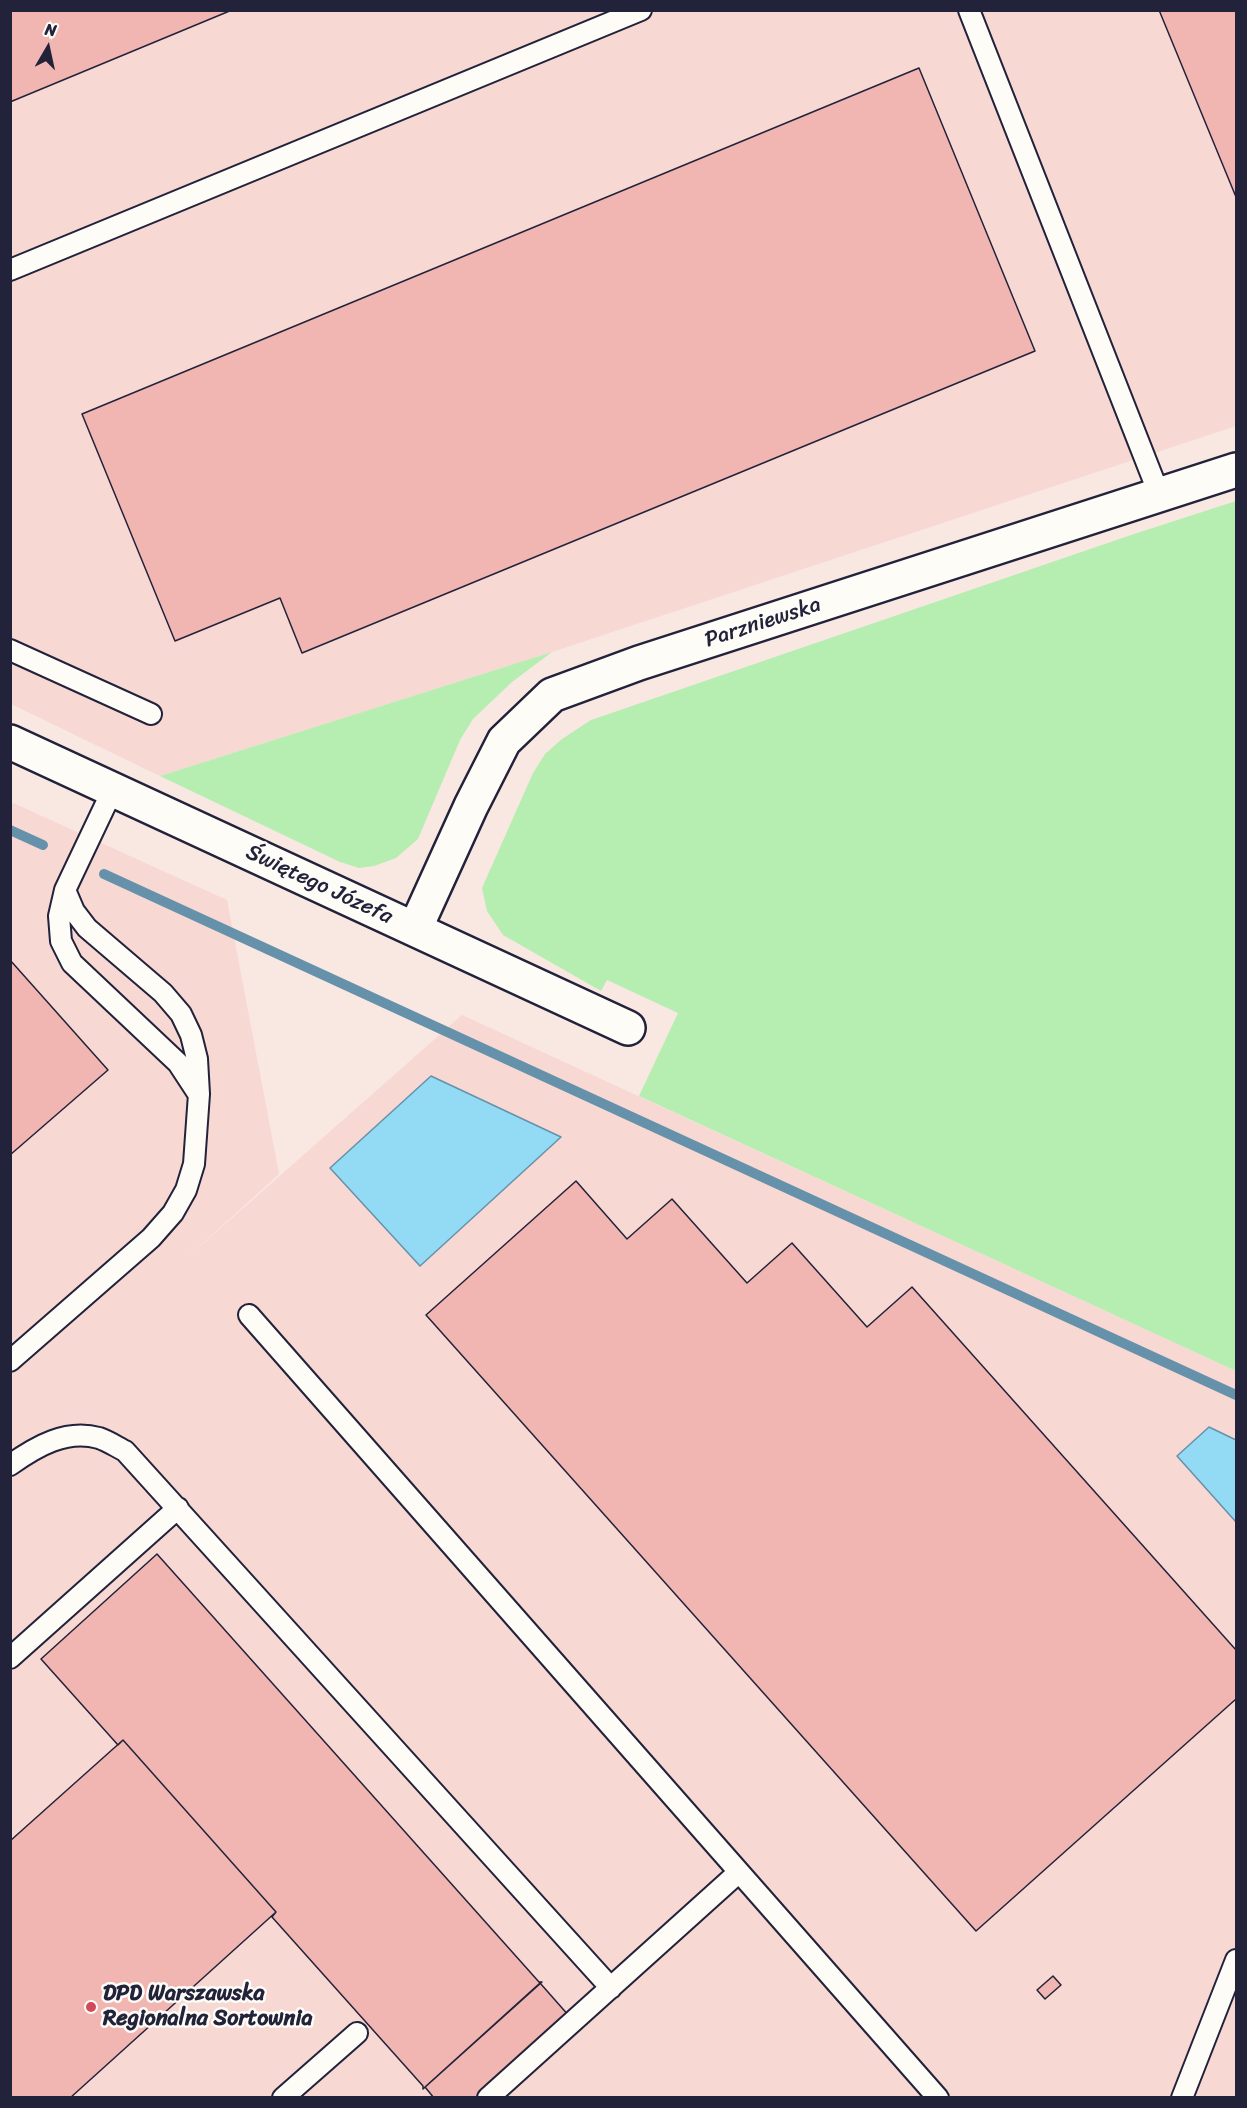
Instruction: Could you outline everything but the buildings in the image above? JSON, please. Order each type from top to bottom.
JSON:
[{"type":"street","name":"Parzniewska","points":[[415,929],[471,806],[504,741],[552,695],[650,659],[1236,470]]},
{"type":"street","name":"Świętego Józefa","points":[[10,742],[628,1028]]},
{"type":"lane","points":[[10,270],[641,10]]},
{"type":"lane","points":[[969,10],[1159,494]]},
{"type":"lane","points":[[10,650],[151,714]]},
{"type":"lane","points":[[113,789],[65,891],[58,916],[61,941],[72,963],[178,1063],[199,1094]]},
{"type":"lane","points":[[10,1361],[150,1238],[173,1213],[186,1190],[194,1164],[199,1094],[197,1059],[191,1035],[181,1014],[163,993],[87,928],[74,911],[65,891]]},
{"type":"lane","points":[[249,1315],[938,2097]]},
{"type":"lane","points":[[10,1465],[39,1446],[72,1434],[100,1438],[125,1451],[611,1988]]},
{"type":"lane","points":[[10,1658],[178,1508]]},
{"type":"lane","points":[[488,2097],[739,1872]]},
{"type":"lane","points":[[1182,2097],[1236,1960]]},
{"type":"lane","points":[[283,2097],[357,2033]]},
{"type":"shaded area","points":[[10,11],[1236,11],[1236,426],[552,652],[160,776],[11,704]]},
{"type":"shaded area","points":[[11,802],[227,900],[279,1174],[180,1264],[462,1015],[1236,1371],[1236,2097],[11,2098]]},
{"type":"green space","points":[[1236,501],[1236,1371],[639,1096],[678,1013],[607,980],[601,991],[503,935],[487,911],[482,888],[533,773],[545,754],[562,739],[591,720]]},
{"type":"green space","points":[[552,652],[512,682],[473,719],[460,740],[418,839],[396,858],[374,866],[359,868],[340,862],[160,776]]},
{"type":"water","points":[[431,1076],[561,1137],[420,1266],[330,1168]]},
{"type":"water","points":[[1209,1427],[1236,1440],[1236,1522],[1177,1456]]},
{"type":"waterway","points":[[10,830],[43,845]]},
{"type":"waterway","points":[[104,874],[1236,1395]]},
{"type":"place","name":"DPD Warszawska Regionalna Sortownia","points":[[91,2007]]}]
